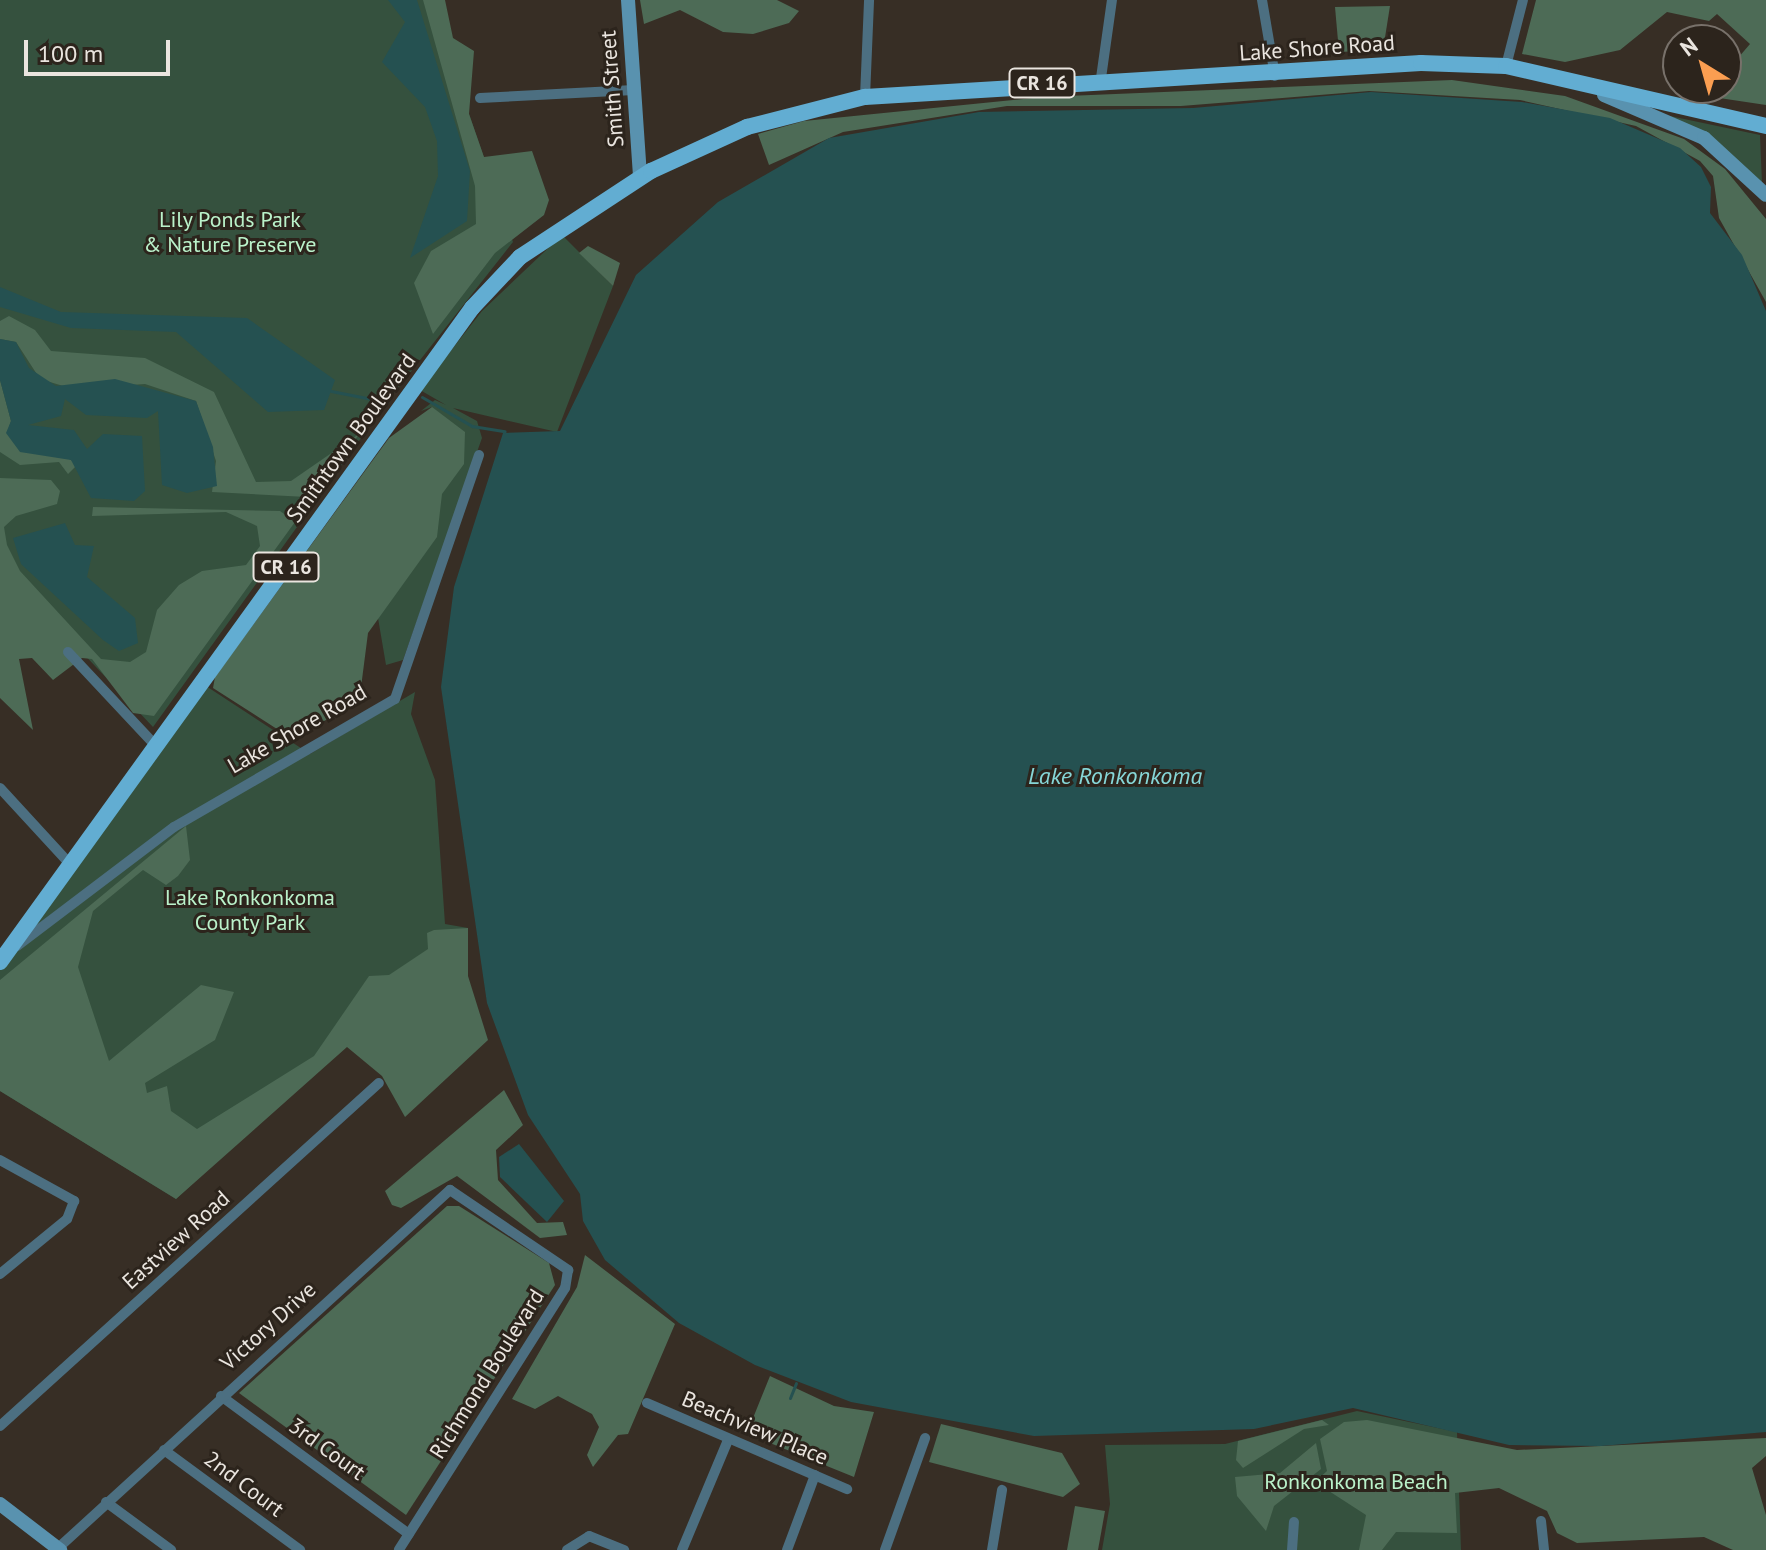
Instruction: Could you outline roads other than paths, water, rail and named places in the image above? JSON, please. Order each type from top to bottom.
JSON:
[{"type":"main road","name":"Smith Street","points":[[628,0],[640,176]]},
{"type":"main road","name":"Lake Shore Road","points":[[865,97],[1101,78],[1275,76],[1421,63],[1506,66],[1589,89],[1766,126]]},
{"type":"main road","points":[[1589,89],[1704,138],[1766,195]]},
{"type":"main road","name":"Smithtown Boulevard","points":[[6,956],[68,862],[472,308],[520,257],[640,176],[747,127],[865,97]]},
{"type":"main road","points":[[0,1504],[58,1549]]},
{"type":"street","points":[[865,97],[869,0]]},
{"type":"street","points":[[1101,78],[1112,0]]},
{"type":"street","points":[[1262,0],[1275,76]]},
{"type":"street","points":[[1506,66],[1523,0]]},
{"type":"street","points":[[480,98],[634,90]]},
{"type":"street","name":"Lake Shore Road","points":[[6,956],[174,827],[395,699],[479,455]]},
{"type":"street","points":[[68,652],[154,744]]},
{"type":"street","points":[[0,788],[68,862]]},
{"type":"street","name":"Eastview Road","points":[[0,1426],[379,1083]]},
{"type":"street","points":[[0,1160],[74,1201],[67,1219],[0,1274]]},
{"type":"street","name":"Victory Drive","points":[[58,1549],[221,1396],[450,1190],[518,1234]]},
{"type":"street","name":"Richmond Boulevard","points":[[399,1550],[565,1288],[568,1270],[518,1234]]},
{"type":"street","name":"3rd Court","points":[[221,1396],[409,1534]]},
{"type":"street","name":"Beachview Place","points":[[647,1403],[847,1489]]},
{"type":"street","points":[[885,1550],[925,1438]]},
{"type":"street","points":[[682,1550],[728,1440]]},
{"type":"street","name":"2nd Court","points":[[164,1450],[300,1550]]},
{"type":"street","points":[[787,1550],[815,1475]]},
{"type":"street","points":[[992,1550],[1002,1490]]},
{"type":"street","points":[[106,1502],[171,1550]]},
{"type":"street","points":[[1541,1521],[1544,1550]]},
{"type":"street","points":[[1292,1550],[1294,1522]]},
{"type":"street","points":[[567,1550],[589,1536],[624,1550]]},
{"type":"water","points":[[388,0],[417,0],[470,171],[467,221],[410,258],[438,176],[437,141],[425,107],[382,62],[405,22]]},
{"type":"water","name":"Lake Ronkonkoma","points":[[1371,92],[1522,102],[1610,118],[1680,148],[1701,167],[1711,187],[1710,213],[1742,255],[1766,311],[1766,1432],[1601,1446],[1509,1445],[1353,1408],[1254,1429],[1034,1436],[851,1402],[755,1365],[679,1323],[605,1260],[583,1221],[580,1194],[528,1115],[487,1003],[441,687],[454,587],[503,433],[560,431],[636,275],[718,202],[829,138],[979,112],[1193,108]]},
{"type":"water","points":[[0,287],[61,312],[247,318],[335,380],[324,410],[268,412],[176,332],[71,328],[0,307]]},
{"type":"water","points":[[0,339],[16,342],[29,368],[56,386],[115,379],[196,401],[213,447],[217,486],[187,493],[162,485],[158,411],[147,418],[86,415],[65,399],[61,416],[28,425],[74,430],[87,449],[103,434],[142,436],[145,491],[134,501],[91,498],[71,460],[20,452],[6,433],[11,421],[0,380]]},
{"type":"water","points":[[65,523],[75,545],[94,546],[87,577],[135,618],[138,643],[119,651],[21,564],[13,538]]},
{"type":"water","points":[[519,1144],[564,1201],[547,1222],[500,1177],[499,1157]]},
{"type":"waterway","points":[[331,391],[387,402]]},
{"type":"waterway","points":[[422,397],[472,426],[505,431]]},
{"type":"waterway","points":[[790,1398],[796,1383]]},
{"type":"park label","name":"Lily Ponds Park & Nature Preserve","points":[[230,232]]},
{"type":"park label","name":"Lake Ronkonkoma County Park","points":[[250,910]]},
{"type":"park label","name":"Ronkonkoma Beach","points":[[1356,1482]]}]
